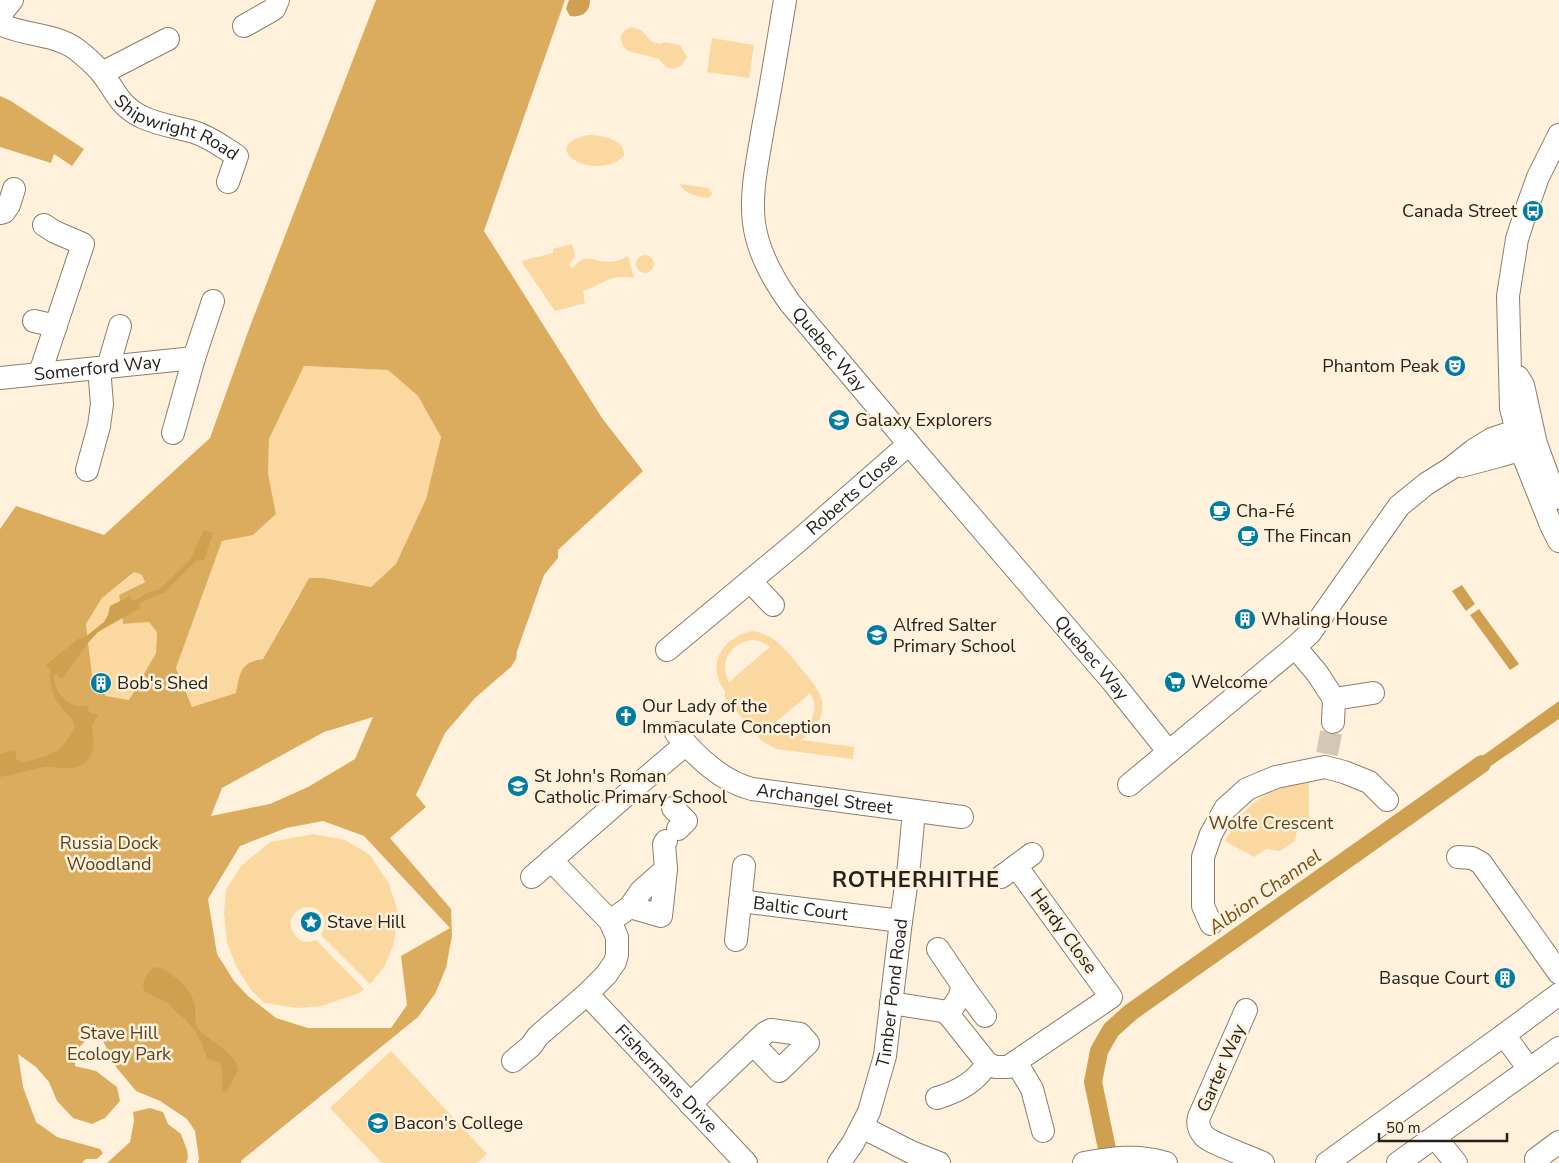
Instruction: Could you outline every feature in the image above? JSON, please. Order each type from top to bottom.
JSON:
[{"type":"street","points":[[0,15],[12,0]]},
{"type":"street","points":[[244,26],[274,10],[278,0]]},
{"type":"street","name":"Quebec Way","points":[[785,0],[753,199],[754,224],[760,248],[775,282],[790,303],[908,444],[1112,681],[1168,751]]},
{"type":"street","name":"Shipwright Road","points":[[0,24],[59,40],[75,48],[102,73],[115,94],[127,108],[142,117],[160,124],[211,138],[237,156],[228,182]]},
{"type":"street","name":"Shipwright Road","points":[[102,73],[168,39]]},
{"type":"street","points":[[1559,135],[1538,177],[1517,239],[1508,296],[1511,408],[1559,508]]},
{"type":"street","points":[[0,213],[4,212],[9,205],[14,189]]},
{"type":"street","points":[[40,373],[83,244],[44,225]]},
{"type":"street","points":[[173,433],[194,358],[213,301]]},
{"type":"street","points":[[34,320],[56,326]]},
{"type":"street","points":[[87,470],[99,426],[104,368],[120,326]]},
{"type":"street","name":"Somerford Way","points":[[0,378],[194,358]]},
{"type":"street","points":[[1129,785],[1295,647],[1310,632],[1399,506],[1426,484],[1492,439],[1526,438]]},
{"type":"street","points":[[1526,438],[1551,525],[1559,541]]},
{"type":"street","name":"Roberts Close","points":[[668,650],[750,581],[790,534],[908,444]]},
{"type":"street","points":[[750,581],[772,605]]},
{"type":"street","points":[[1295,647],[1317,673],[1334,698],[1333,722]]},
{"type":"street","points":[[1334,698],[1373,693]]},
{"type":"street","name":"Archangel Street","points":[[550,860],[681,739],[721,775],[741,786],[914,812],[962,817]]},
{"type":"street","points":[[1211,924],[1203,906],[1203,857],[1211,834],[1225,809],[1247,789],[1276,777],[1326,761],[1344,772],[1369,782],[1387,800]]},
{"type":"street","name":"Timber Pond Road","points":[[839,1163],[862,1128],[869,1112],[883,1064],[909,865],[914,812]]},
{"type":"street","points":[[630,907],[661,916],[666,869],[664,844],[673,826]]},
{"type":"street","points":[[1458,857],[1472,858],[1481,863],[1559,973]]},
{"type":"street","points":[[513,1061],[606,975],[615,962],[618,946],[617,937],[610,921],[550,860],[532,877]]},
{"type":"street","points":[[740,901],[744,866]]},
{"type":"street","name":"Hardy Close","points":[[1016,1062],[1111,997],[1017,866]]},
{"type":"street","points":[[610,921],[630,907],[641,891],[666,869]]},
{"type":"street","name":"Baltic Court","points":[[736,940],[740,901],[901,921]]},
{"type":"street","points":[[938,949],[962,986],[985,1016]]},
{"type":"street","points":[[948,1014],[959,998],[962,986]]},
{"type":"street","name":"Fishermans Drive","points":[[587,994],[746,1163]]},
{"type":"street","points":[[1326,1163],[1559,994]]},
{"type":"street","points":[[891,1003],[942,1011],[948,1014],[987,1063],[995,1067],[1008,1067],[1016,1062],[1032,1089],[1044,1131]]},
{"type":"street","name":"Garter Way","points":[[1246,1010],[1198,1123],[1204,1136],[1253,1161]]},
{"type":"street","points":[[1504,1035],[1529,1069]]},
{"type":"street","points":[[690,1104],[753,1044]]},
{"type":"street","points":[[1398,1163],[1559,1048]]},
{"type":"street","points":[[937,1098],[956,1093],[982,1073],[987,1063]]},
{"type":"street","points":[[862,1128],[911,1152],[939,1163]]},
{"type":"street","points":[[1435,1137],[1456,1163]]},
{"type":"street","points":[[1539,1163],[1536,1159],[1559,1142]]},
{"type":"street","points":[[1087,1162],[1136,1157],[1166,1163]]},
{"type":"green space","name":"Russia Dock Woodland","points":[[376,0],[565,0],[484,231],[602,418],[643,471],[558,550],[558,558],[544,575],[517,651],[516,659],[511,667],[475,698],[445,733],[416,795],[426,807],[390,838],[451,909],[452,936],[446,968],[435,994],[418,1017],[242,1160],[241,1163],[198,1163],[195,1131],[187,1119],[160,1101],[136,1091],[116,1067],[102,1039],[87,1039],[75,1052],[75,1066],[96,1071],[117,1087],[120,1101],[105,1118],[92,1124],[73,1118],[57,1101],[49,1082],[36,1067],[18,1054],[23,1087],[36,1122],[57,1137],[100,1149],[103,1153],[97,1159],[86,1159],[82,1163],[0,1163],[0,529],[16,506],[104,535],[210,438],[249,329]],"holes":[[[304,366],[388,370],[418,396],[441,437],[426,499],[396,564],[371,587],[324,578],[309,578],[263,659],[250,663],[242,670],[236,693],[192,707],[176,668],[222,541],[253,535],[276,514],[268,473],[269,439]],[[134,572],[142,575],[145,582],[119,595],[123,624],[149,622],[157,632],[156,653],[129,700],[106,696],[92,675],[86,624],[102,598]],[[373,717],[355,759],[308,787],[270,804],[211,816],[222,788],[324,732]],[[323,821],[364,836],[450,928],[401,956],[407,1005],[391,1028],[308,1028],[276,1018],[248,996],[234,981],[217,954],[208,899],[240,846],[286,828]]]},
{"type":"green space","points":[[631,27],[641,30],[652,42],[680,45],[687,57],[682,65],[674,69],[666,67],[659,59],[628,51],[623,46],[620,38],[624,31]]},
{"type":"green space","points":[[712,38],[754,45],[749,78],[707,72]]},
{"type":"green space","points":[[0,96],[11,101],[84,149],[72,166],[54,154],[51,163],[0,147]]},
{"type":"green space","points":[[588,135],[612,139],[621,146],[624,156],[611,164],[598,166],[585,165],[574,160],[568,154],[567,147],[573,140]]},
{"type":"green space","points":[[680,184],[708,188],[712,193],[711,196],[708,198],[688,193]]},
{"type":"green space","points":[[572,244],[575,256],[569,265],[573,268],[581,260],[585,259],[612,262],[628,256],[634,278],[618,277],[607,280],[583,291],[585,303],[555,311],[521,261],[553,253],[553,249]]},
{"type":"green space","points":[[641,255],[649,255],[654,260],[652,271],[641,273],[636,268],[636,260]]},
{"type":"green space","points":[[304,366],[388,370],[418,396],[441,437],[426,499],[396,565],[371,587],[324,578],[299,594],[263,659],[250,663],[242,670],[237,693],[192,707],[176,668],[222,541],[233,539],[276,514],[268,473],[269,439]]},
{"type":"green space","points":[[134,572],[142,575],[146,581],[119,595],[123,624],[149,622],[157,631],[156,653],[129,700],[106,696],[92,675],[86,624],[102,598]]},
{"type":"green space","points":[[752,631],[774,639],[790,654],[818,691],[822,701],[819,721],[811,732],[801,740],[854,747],[853,759],[776,749],[762,741],[725,698],[725,691],[719,681],[717,672],[717,662],[725,646],[742,634]],"holes":[[[752,640],[760,641],[770,647],[729,682],[725,665],[727,658],[736,646]],[[810,693],[814,702],[814,711],[811,720],[805,727],[797,732],[788,734],[778,734],[768,729]]]},
{"type":"green space","name":"Wolfe Crescent","points":[[1301,782],[1309,783],[1309,818],[1298,825],[1295,841],[1280,851],[1266,849],[1254,857],[1225,841],[1240,817],[1256,802],[1274,791]]},
{"type":"green space","points":[[313,834],[345,840],[370,855],[389,884],[398,912],[394,943],[385,966],[370,984],[321,935],[325,921],[321,913],[308,907],[302,908],[293,916],[291,922],[291,929],[295,935],[304,942],[316,940],[364,989],[359,993],[322,1006],[298,1008],[264,1003],[251,990],[236,966],[227,943],[224,913],[226,890],[241,866],[270,842]]},
{"type":"green space","points":[[391,1051],[487,1154],[477,1163],[382,1163],[330,1108]]},
{"type":"green space","points":[[150,1108],[163,1112],[168,1124],[181,1134],[187,1150],[188,1158],[186,1163],[107,1163],[130,1142],[134,1121],[133,1112]]},
{"type":"shaded area","points":[[569,0],[590,0],[589,8],[582,15],[570,16],[566,9]]},
{"type":"shaded area","points":[[204,530],[213,533],[204,560],[196,561],[165,592],[140,603],[140,608],[98,632],[62,679],[56,674],[54,675],[56,687],[63,698],[74,705],[87,705],[88,711],[98,716],[92,729],[92,752],[84,764],[72,768],[45,767],[0,777],[0,754],[15,750],[17,761],[20,760],[20,763],[45,756],[61,748],[75,728],[73,719],[62,709],[54,697],[50,684],[51,669],[46,665],[78,639],[85,637],[104,622],[110,606],[130,596],[132,600],[136,600],[145,594],[160,589],[190,560]]},
{"type":"shaded area","points":[[1462,585],[1475,604],[1466,611],[1452,591]]},
{"type":"shaded area","points":[[1479,609],[1519,664],[1510,670],[1470,615]]},
{"type":"shaded area","points":[[1559,701],[1559,719],[1466,783],[1460,772]]},
{"type":"shaded area","points":[[155,967],[166,971],[185,987],[194,1002],[198,1029],[229,1054],[237,1065],[238,1071],[226,1092],[222,1091],[222,1067],[220,1064],[207,1058],[194,1029],[168,1003],[145,992],[143,985],[145,978]]},
{"type":"waterway","name":"Albion Channel","points":[[1110,1163],[1093,1082],[1099,1051],[1111,1030],[1131,1012],[1482,764]]},
{"type":"tunnel","points":[[1327,754],[1333,722]]},
{"type":"place","name":"Canada Street","points":[[1533,211]]},
{"type":"place","name":"Phantom Peak","points":[[1455,366]]},
{"type":"place","name":"Galaxy Explorers","points":[[839,420]]},
{"type":"place","name":"Cha-Fé","points":[[1220,511]]},
{"type":"place","name":"The Fincan","points":[[1248,536]]},
{"type":"place","name":"Whaling House","points":[[1245,619]]},
{"type":"place","name":"Alfred Salter Primary School","points":[[877,635]]},
{"type":"place","name":"Welcome","points":[[1175,682]]},
{"type":"place","name":"Bob's Shed","points":[[101,683]]},
{"type":"place","name":"Our Lady of the Immaculate Conception","points":[[626,716]]},
{"type":"place","name":"St John's Roman Catholic Primary School","points":[[518,786]]},
{"type":"place","name":"Stave Hill","points":[[311,922]]},
{"type":"place","name":"Basque Court","points":[[1505,978]]},
{"type":"place","name":"Bacon's College","points":[[378,1123]]},
{"type":"district","name":"ROTHERHITHE","points":[[916,880]]},
{"type":"park label","name":"Stave Hill Ecology Park","points":[[119,1043]]}]
